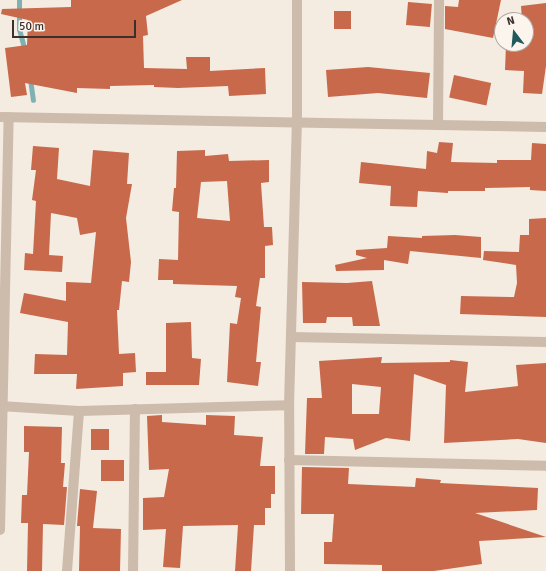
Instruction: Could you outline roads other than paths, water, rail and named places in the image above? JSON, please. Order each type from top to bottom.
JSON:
[{"type":"street","points":[[290,571],[289,405],[297,120],[297,0]]},
{"type":"street","points":[[438,125],[439,0]]},
{"type":"street","points":[[0,530],[4,117],[297,120],[546,127]]},
{"type":"street","points":[[290,337],[546,342]]},
{"type":"street","points":[[1,406],[79,411],[289,405]]},
{"type":"street","points":[[133,571],[135,410]]},
{"type":"street","points":[[67,571],[79,411]]},
{"type":"street","points":[[289,460],[546,466]]},
{"type":"waterway","points":[[19,0],[19,29],[25,51]]},
{"type":"waterway","points":[[30,79],[33,100]]}]
